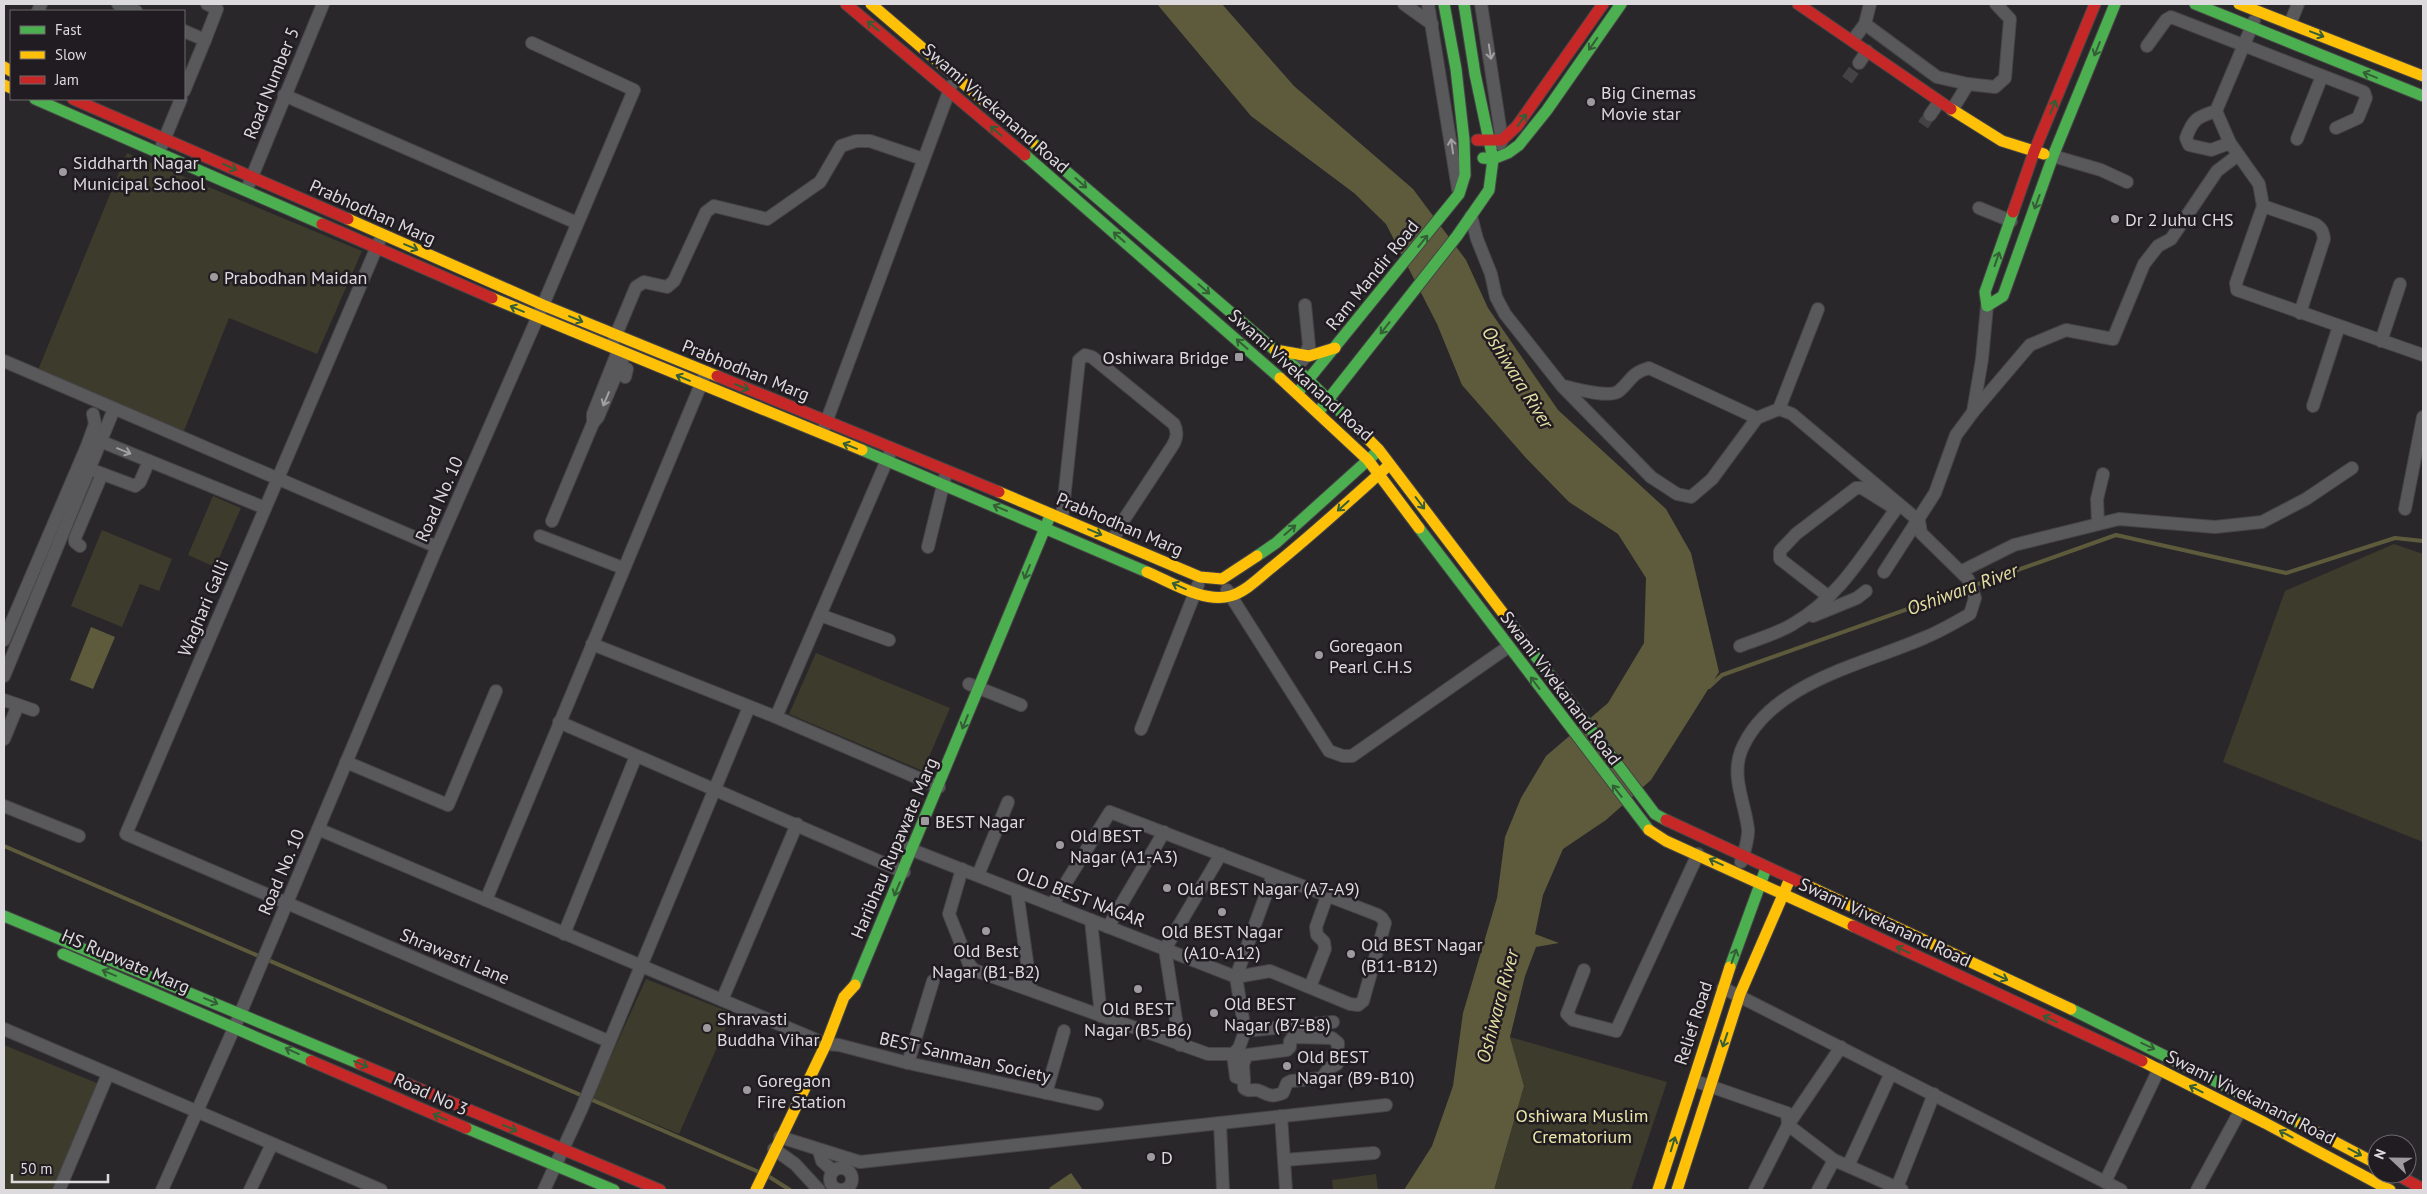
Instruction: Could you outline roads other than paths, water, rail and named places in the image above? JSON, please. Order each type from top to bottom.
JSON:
[{"type":"street","points":[[185,83],[217,9],[207,4]]},
{"type":"street","name":"Road Number 5","points":[[245,191],[323,4]]},
{"type":"street","name":"Swami Vivekanand Road","points":[[846,4],[948,89],[1298,393],[1368,460],[1564,722],[1647,829],[1666,841],[1737,872],[2159,1069],[2390,1190]]},
{"type":"street","name":"Swami Vivekanand Road","points":[[871,4],[959,77],[1298,370],[1379,450],[1654,814],[2166,1054],[2367,1159]]},
{"type":"street","points":[[1404,4],[1432,24]]},
{"type":"street","points":[[1428,4],[1459,194]]},
{"type":"street","name":"Ram Mandir Road","points":[[1298,393],[1450,208],[1459,194],[1465,175],[1464,140],[1456,69],[1444,4]]},
{"type":"street","points":[[1464,4],[1493,159]]},
{"type":"street","points":[[1481,4],[1502,140]]},
{"type":"street","points":[[1318,412],[1457,236],[1490,190],[1493,159],[1502,140],[1518,126],[1603,4],[1618,8],[1531,131],[1508,153],[1493,159],[1465,156]]},
{"type":"street","points":[[1798,4],[1853,40],[1939,102],[2002,140],[2034,152],[2101,170],[2127,182]]},
{"type":"street","points":[[1853,40],[1865,24],[1870,4]]},
{"type":"street","points":[[1865,24],[1937,77],[1968,84],[1995,87],[2005,78],[2010,19],[1996,4]]},
{"type":"street","points":[[1972,412],[1982,359],[1987,306],[1985,292],[2034,152],[2095,4]]},
{"type":"street","points":[[1987,306],[2003,296],[2054,156],[2115,4]]},
{"type":"street","points":[[2195,4],[2423,96]]},
{"type":"street","points":[[2290,24],[2298,4]]},
{"type":"street","points":[[2243,5],[2423,76]]},
{"type":"street","points":[[2258,12],[2216,111],[2230,143],[2259,184],[2263,206],[2236,283],[2237,290],[2423,355]]},
{"type":"street","points":[[2146,46],[2166,20],[2171,17],[2366,95],[2356,120],[2336,128]]},
{"type":"street","points":[[185,31],[205,40]]},
{"type":"street","name":"Road No. 10","points":[[162,1190],[260,968],[437,548],[544,305],[634,90],[532,43]]},
{"type":"street","points":[[1858,63],[1867,51]]},
{"type":"street","points":[[2297,139],[2322,76]]},
{"type":"street","points":[[821,435],[948,89],[959,77]]},
{"type":"street","points":[[1952,110],[1968,84]]},
{"type":"street","points":[[284,95],[577,223]]},
{"type":"street","points":[[37,100],[538,318],[620,359],[700,386],[943,483],[1196,593],[1213,597],[1230,596],[1250,585],[1286,556],[1390,464]]},
{"type":"street","name":"Prabhodhan Marg","points":[[75,100],[382,235],[706,373],[948,470],[1200,577],[1222,579]]},
{"type":"street","points":[[158,153],[181,100]]},
{"type":"street","points":[[1930,115],[1939,102]]},
{"type":"street","points":[[2216,111],[2203,115],[2192,122],[2186,142],[2211,150],[2230,143]]},
{"type":"street","points":[[114,134],[120,120]]},
{"type":"street","points":[[1464,140],[1502,140]]},
{"type":"street","points":[[552,521],[593,423],[593,414],[620,359],[616,335],[636,287],[644,282],[668,287],[674,281],[706,212],[714,206],[767,219],[820,182],[841,146],[856,141],[870,142],[923,159]]},
{"type":"street","points":[[1884,572],[1919,521],[1935,493],[1956,435],[1972,412],[2030,345],[2066,330],[2113,339],[2144,264],[2158,246],[2171,239],[2217,171],[2238,155]]},
{"type":"street","points":[[2263,206],[2315,224],[2323,232],[2324,239],[2300,313]]},
{"type":"street","points":[[1979,208],[2010,221]]},
{"type":"street","points":[[1471,216],[1477,239],[1491,274],[1496,297],[1505,314],[1562,386],[1652,477],[1677,494],[1690,496],[1712,479],[1757,418],[1779,409],[1792,414],[1898,507]]},
{"type":"street","name":"Waghari Galli","points":[[287,903],[126,834],[382,235]]},
{"type":"street","points":[[2381,341],[2400,284]]},
{"type":"street","points":[[1298,370],[1309,346],[1305,305]]},
{"type":"street","points":[[1779,409],[1818,309]]},
{"type":"street","points":[[2313,406],[2339,326]]},
{"type":"street","points":[[1273,349],[1304,356],[1330,351],[1335,348]]},
{"type":"street","points":[[1051,513],[1079,360],[1085,355],[1092,357],[1174,424],[1177,429],[1177,437],[1173,445],[1123,521],[1113,540]]},
{"type":"street","points":[[4,361],[437,548]]},
{"type":"street","points":[[1562,386],[1605,394],[1617,392],[1637,371],[1648,368],[1757,418]]},
{"type":"street","points":[[486,900],[706,373]]},
{"type":"street","points":[[4,676],[8,644],[89,460],[100,442],[114,409]]},
{"type":"street","points":[[89,460],[95,424],[93,414]]},
{"type":"street","points":[[2405,509],[2423,417]]},
{"type":"street","points":[[100,442],[265,508]]},
{"type":"street","points":[[776,717],[886,461],[893,449]]},
{"type":"street","points":[[1379,450],[1276,543],[1222,579],[1230,596],[1329,751],[1343,756],[1352,756],[1508,647]]},
{"type":"street","points":[[89,460],[102,474],[135,486],[140,482],[149,461]]},
{"type":"street","points":[[1965,575],[2014,545],[2119,519],[2215,526],[2262,522],[2306,499],[2352,468]]},
{"type":"street","points":[[928,547],[943,483],[948,470]]},
{"type":"street","points":[[80,546],[75,542],[75,538],[102,474]]},
{"type":"street","points":[[2098,523],[2098,499],[2103,474]]},
{"type":"street","points":[[1737,872],[1749,830],[1737,770],[1741,751],[1759,720],[1801,689],[1834,671],[1926,637],[1970,614],[1975,598],[1965,575],[1921,532],[1919,521],[1898,507],[1862,488],[1856,488],[1796,534],[1780,551],[1780,558],[1829,597]]},
{"type":"street","points":[[1793,625],[1829,597],[1850,574],[1898,507]]},
{"type":"street","name":"Haribhau Rupawate Marg","points":[[757,1187],[826,1044],[844,997],[855,986],[871,936],[1040,525],[1051,513]]},
{"type":"street","points":[[540,536],[583,548],[624,568]]},
{"type":"street","points":[[1276,543],[1286,556]]},
{"type":"street","points":[[1142,729],[1196,593],[1200,577]]},
{"type":"street","points":[[1740,646],[1857,598],[1866,591]]},
{"type":"street","points":[[820,614],[889,640]]},
{"type":"street","points":[[1499,635],[1512,626]]},
{"type":"street","points":[[592,644],[776,717],[934,784]]},
{"type":"street","points":[[974,686],[1021,705]]},
{"type":"street","points":[[346,762],[448,806],[496,691]]},
{"type":"street","points":[[4,700],[33,710]]},
{"type":"street","points":[[4,739],[18,705]]},
{"type":"street","points":[[544,1190],[591,1085],[750,707]]},
{"type":"street","points":[[560,722],[636,756],[715,788],[899,870]]},
{"type":"street","points":[[564,934],[636,756]]},
{"type":"street","points":[[978,876],[1008,802]]},
{"type":"street","points":[[4,806],[79,836]]},
{"type":"street","points":[[1052,905],[1110,812],[1378,915],[1385,922],[1363,1001],[1356,1005],[1270,971],[1236,977]]},
{"type":"street","points":[[722,1000],[797,824]]},
{"type":"street","points":[[1666,841],[1674,825]]},
{"type":"street","name":"BEST Sanmaan Society","points":[[318,828],[826,1044],[839,1045],[908,1063],[1097,1104]]},
{"type":"street","points":[[1108,927],[1164,832]]},
{"type":"street","name":"OLD BEST NAGAR","points":[[908,848],[1236,977]]},
{"type":"street","points":[[1180,1044],[1165,949],[1221,854]]},
{"type":"street","points":[[1584,970],[1567,1014],[1573,1020],[1616,1032],[1698,854]]},
{"type":"street","name":"Relief Road","points":[[1658,1190],[1692,1080],[1759,883],[1766,868]]},
{"type":"street","points":[[962,869],[949,914],[971,967],[1208,1054],[1233,1054]]},
{"type":"street","points":[[1244,1080],[1236,1077],[1233,1054],[1238,1048],[1245,1031],[1236,977],[1274,874]]},
{"type":"street","name":"Relief Road","points":[[1677,1190],[1709,1086],[1760,942],[1790,879]]},
{"type":"street","points":[[1016,891],[1031,990]]},
{"type":"street","points":[[1310,987],[1325,949],[1324,942],[1318,935],[1316,928],[1327,896]]},
{"type":"street","name":"Shrawasti Lane","points":[[287,903],[608,1041]]},
{"type":"street","points":[[4,916],[42,942],[147,975],[660,1190]]},
{"type":"street","points":[[1091,920],[1101,1016]]},
{"type":"street","name":"HS Rupwate Marg","points":[[4,929],[42,942],[235,1026]]},
{"type":"street","points":[[1941,968],[1948,953]]},
{"type":"street","points":[[142,987],[147,975]]},
{"type":"street","points":[[908,1063],[933,981]]},
{"type":"street","points":[[1723,988],[1741,995],[2121,1190]]},
{"type":"street","points":[[1245,1031],[1333,1022]]},
{"type":"street","name":"Road No 3","points":[[235,1026],[555,1167],[614,1190]]},
{"type":"street","points":[[4,1029],[272,1144],[356,1185],[381,1190]]},
{"type":"street","points":[[1046,1093],[1064,1031]]},
{"type":"street","points":[[1293,1037],[1332,1038],[1338,1043],[1337,1064],[1329,1068],[1325,1076],[1318,1079],[1291,1081],[1287,1083],[1283,1093],[1268,1096],[1258,1090],[1247,1091],[1244,1088],[1244,1080],[1244,1064],[1247,1055],[1287,1050],[1293,1037]]},
{"type":"street","points":[[1755,1190],[1788,1125],[1841,1047]]},
{"type":"street","points":[[2105,1182],[2159,1069]]},
{"type":"street","points":[[1848,1166],[1891,1073]]},
{"type":"street","points":[[59,1190],[108,1074]]},
{"type":"street","points":[[1692,1080],[1787,1113],[1788,1125],[1834,1160],[1899,1189],[1934,1094]]},
{"type":"street","points":[[780,1137],[819,1151],[860,1162],[1386,1105]]},
{"type":"street","points":[[2197,1190],[2240,1111]]},
{"type":"street","points":[[1281,1116],[1286,1190]]},
{"type":"street","points":[[1220,1123],[1223,1190]]},
{"type":"street","points":[[250,1190],[272,1144]]},
{"type":"street","points":[[774,1149],[795,1164],[819,1190]]},
{"type":"street","points":[[819,1151],[822,1161],[833,1171]]},
{"type":"street","points":[[1284,1160],[1374,1153]]},
{"type":"street","points":[[1818,1190],[1834,1160]]},
{"type":"street","points":[[845,1187],[860,1162]]},
{"type":"street","points":[[833,1171],[842,1168],[848,1172],[845,1187]]},
{"type":"street","points":[[833,1171],[830,1181],[833,1187],[845,1187]]},
{"type":"water","points":[[1157,4],[1222,4],[1294,86],[1413,189],[1466,260],[1488,308],[1558,410],[1666,509],[1691,553],[1719,672],[1651,780],[1606,820],[1563,849],[1543,895],[1535,934],[1559,943],[1536,947],[1525,976],[1510,1037],[1524,1086],[1494,1190],[1404,1190],[1432,1146],[1453,1086],[1463,1013],[1497,898],[1505,837],[1521,798],[1546,756],[1608,703],[1644,643],[1646,578],[1618,534],[1569,502],[1526,458],[1462,385],[1437,324],[1386,224],[1354,193],[1251,116]]},
{"type":"water","points":[[91,627],[115,637],[93,689],[70,680]]},
{"type":"water","points":[[1071,1173],[1083,1190],[1051,1190],[1049,1188]]},
{"type":"waterway","name":"Oshiwara River","points":[[1709,687],[1722,675],[2116,535],[2286,573],[2395,538],[2423,541]]},
{"type":"waterway","points":[[4,846],[759,1172]]},
{"type":"waterway","points":[[768,1176],[790,1190]]},
{"type":"tunnel","points":[[1847,80],[1859,63]]},
{"type":"tunnel","points":[[1923,125],[1930,115]]},
{"type":"place","name":"Big Cinemas Movie star","points":[[1591,102]]},
{"type":"place","name":"Siddharth Nagar Municipal School","points":[[63,172]]},
{"type":"place","name":"Dr 2 Juhu CHS","points":[[2115,219]]},
{"type":"place","name":"Prabodhan Maidan","points":[[214,277]]},
{"type":"place","name":"Oshiwara Bridge","points":[[1239,357]]},
{"type":"place","name":"Goregaon Pearl C.H.S","points":[[1319,655]]},
{"type":"place","name":"BEST Nagar","points":[[925,821]]},
{"type":"place","name":"Old BEST Nagar (A1-A3)","points":[[1060,845]]},
{"type":"place","name":"Old BEST Nagar (A7-A9)","points":[[1167,888]]},
{"type":"place","name":"Old BEST Nagar (A10-A12)","points":[[1222,912]]},
{"type":"place","name":"Old Best Nagar (B1-B2)","points":[[986,931]]},
{"type":"place","name":"Old BEST Nagar (B11-B12)","points":[[1351,954]]},
{"type":"place","name":"Old BEST Nagar (B5-B6)","points":[[1138,989]]},
{"type":"place","name":"Old BEST Nagar (B7-B8)","points":[[1214,1013]]},
{"type":"place","name":"Shravasti Buddha Vihar","points":[[707,1028]]},
{"type":"place","name":"Old BEST Nagar (B9-B10)","points":[[1287,1066]]},
{"type":"place","name":"Goregaon Fire Station","points":[[747,1090]]},
{"type":"place","name":"D","points":[[1151,1157]]},
{"type":"park label","name":"Oshiwara Muslim Crematorium","points":[[1582,1125]]}]
